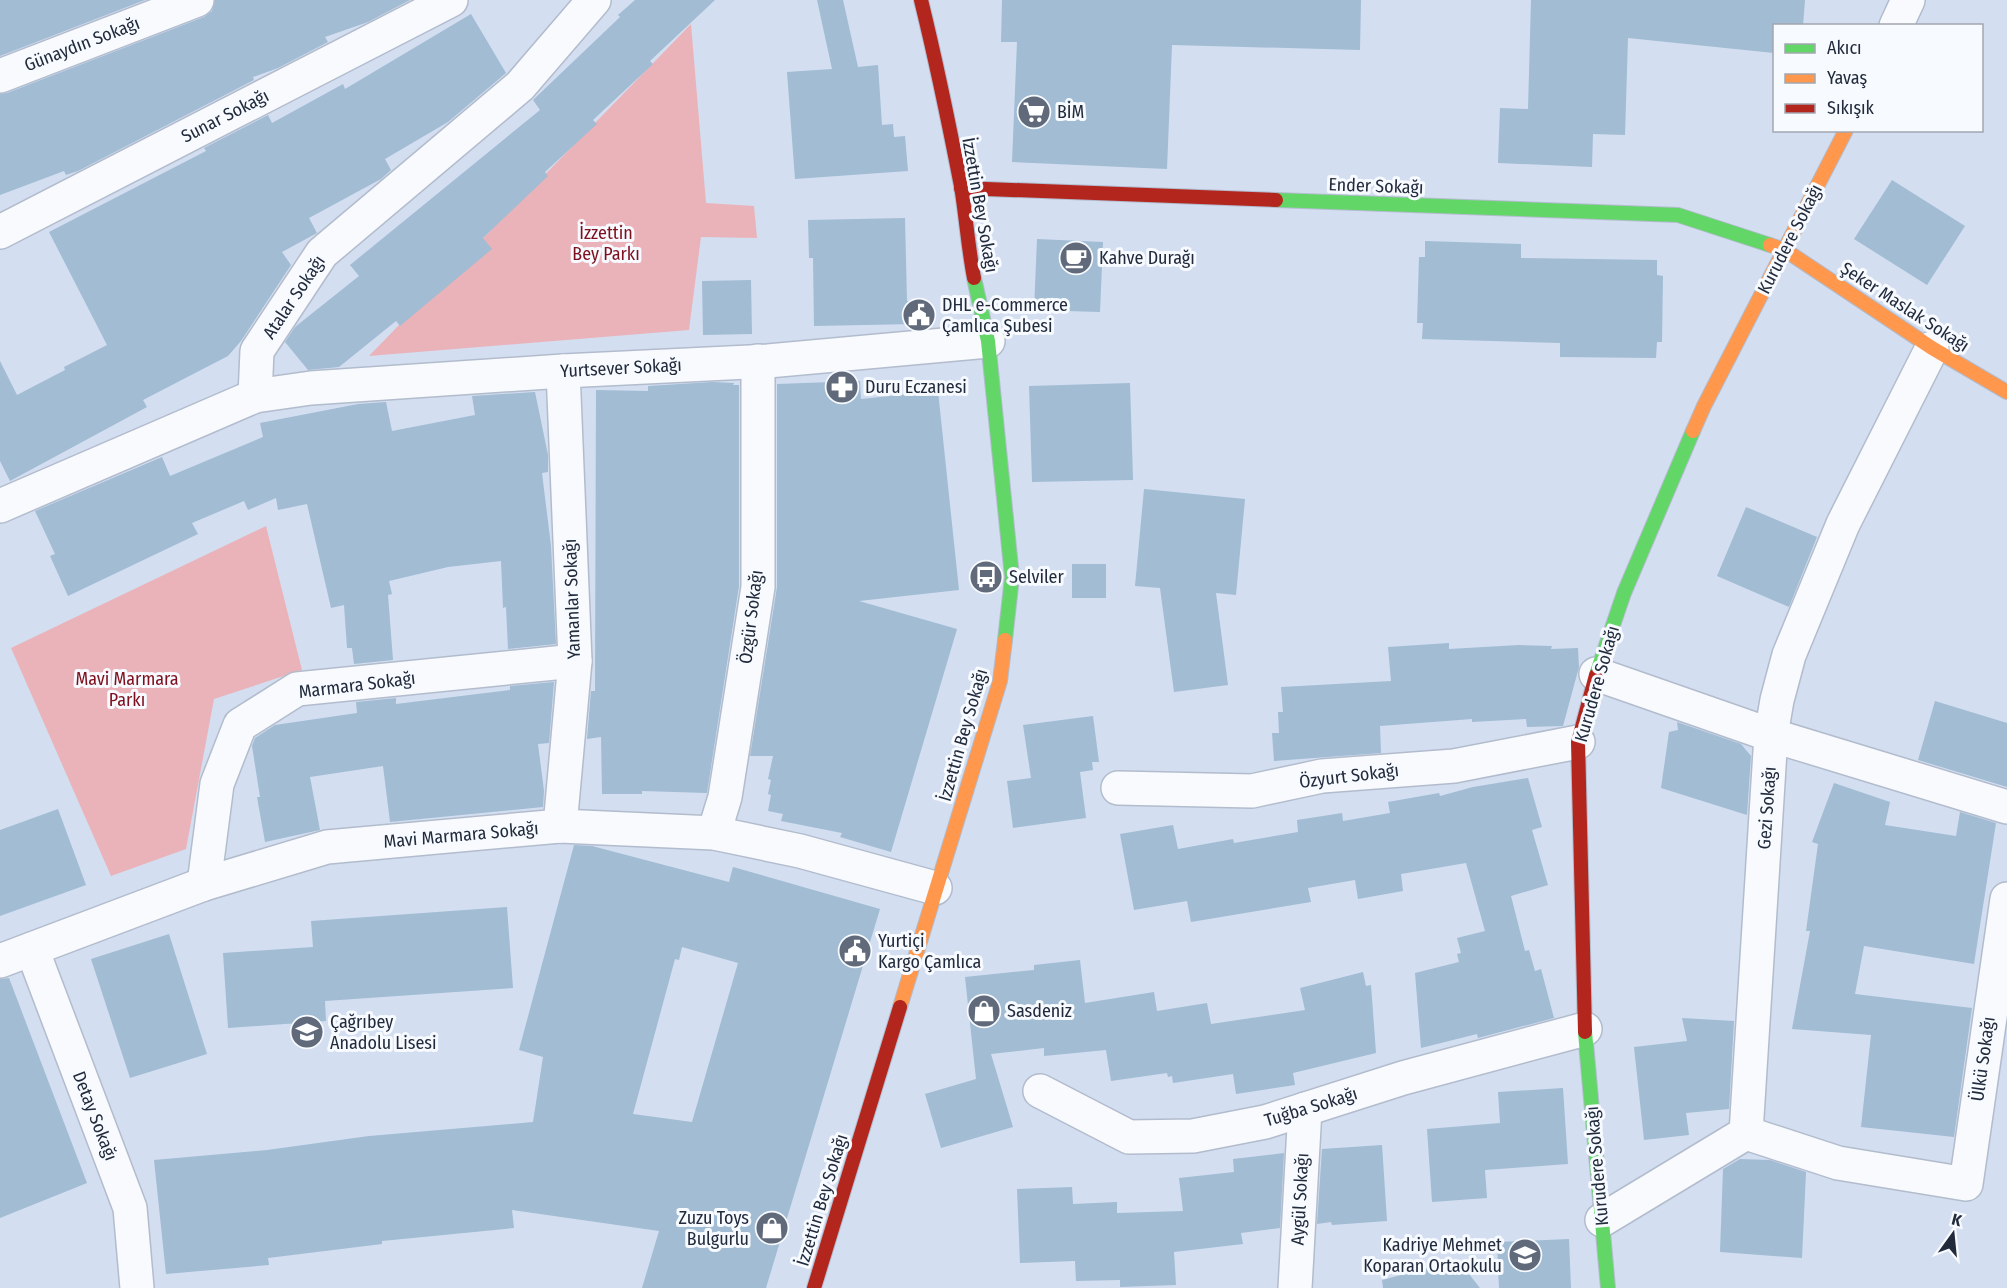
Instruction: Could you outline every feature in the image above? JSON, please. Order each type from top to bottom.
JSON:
[{"type":"street","name":"Günaydın Sokağı","points":[[0,76],[197,0]]},
{"type":"street","name":"Sunar Sokağı","points":[[0,232],[451,0]]},
{"type":"street","name":"Atalar Sokağı","points":[[255,396],[257,351],[322,253],[520,86],[594,0]]},
{"type":"street","name":"İzzettin Bey Sokağı","points":[[814,1288],[1000,681],[1012,577],[988,341],[969,253],[961,188],[921,0]]},
{"type":"street","points":[[1897,24],[1908,0]]},
{"type":"street","name":"Kurudere Sokağı","points":[[1608,1288],[1585,1029],[1578,742],[1596,674],[1624,593],[1704,406],[1845,132]]},
{"type":"street","name":"Ender Sokağı","points":[[961,188],[1678,215],[1785,250]]},
{"type":"street","name":"Şeker Maslak Sokağı","points":[[1785,250],[1932,348],[2007,393]]},
{"type":"street","name":"Yurtsever Sokağı","points":[[255,396],[311,388],[758,361],[988,341]]},
{"type":"street","name":"Gezi Sokağı","points":[[1746,1133],[1771,735],[1777,700],[1793,644],[1843,525],[1932,348]]},
{"type":"street","name":"Özgür Sokağı","points":[[714,833],[725,796],[758,587],[758,361]]},
{"type":"street","name":"Yamanlar Sokağı","points":[[560,826],[575,661],[563,371]]},
{"type":"street","points":[[0,506],[255,396]]},
{"type":"street","name":"Marmara Sokağı","points":[[204,884],[217,784],[240,725],[297,689],[575,661]]},
{"type":"street","points":[[1596,674],[1771,735],[2007,807]]},
{"type":"street","name":"Özyurt Sokağı","points":[[1118,788],[1252,791],[1322,777],[1454,766],[1578,742]]},
{"type":"street","name":"Mavi Marmara Sokağı","points":[[0,961],[204,884],[327,847],[560,826],[714,833],[800,851],[935,888]]},
{"type":"street","name":"Ülkü Sokağı","points":[[1746,1133],[1838,1163],[1966,1184],[2007,899]]},
{"type":"street","name":"Detay Sokağı","points":[[32,949],[130,1208],[136,1288]]},
{"type":"street","name":"Tuğba Sokağı","points":[[1040,1091],[1129,1137],[1193,1137],[1266,1122],[1403,1077],[1585,1029]]},
{"type":"street","name":"Aygül Sokağı","points":[[1295,1288],[1305,1109]]},
{"type":"street","points":[[1602,1220],[1746,1133]]},
{"type":"green space","name":"İzzettin Bey Parkı","points":[[691,24],[706,203],[754,206],[757,238],[701,237],[689,330],[369,356]]},
{"type":"green space","name":"Mavi Marmara Parkı","points":[[266,526],[302,670],[214,699],[186,849],[111,876],[11,648]]},
{"type":"building","points":[[0,0],[145,0],[0,56]]},
{"type":"building","points":[[215,0],[410,0],[368,22],[325,37],[328,42],[278,68],[253,77],[254,80],[78,171],[66,175],[64,171],[0,195],[0,94],[204,17],[212,11]]},
{"type":"building","points":[[635,0],[715,0],[650,61],[653,64],[593,120],[597,124],[545,172],[548,176],[483,238],[492,249],[400,326],[396,321],[339,367],[308,370],[285,342],[295,327],[359,276],[350,265],[540,110],[533,100]]},
{"type":"building","points":[[817,0],[843,0],[858,67],[878,65],[882,125],[893,124],[894,137],[905,136],[908,171],[795,179],[787,72],[832,69]]},
{"type":"building","points":[[1002,0],[1361,0],[1360,50],[1172,45],[1167,169],[1012,162],[1017,42],[1001,42]]},
{"type":"building","points":[[1531,0],[1805,0],[1803,24],[1773,24],[1773,53],[1628,38],[1625,135],[1593,134],[1592,167],[1498,163],[1500,108],[1528,109]]},
{"type":"building","points":[[471,14],[506,73],[448,122],[385,159],[391,170],[381,179],[309,218],[317,233],[282,252],[291,265],[241,341],[228,356],[143,400],[147,407],[10,481],[0,461],[0,361],[17,395],[107,345],[49,232],[206,151],[204,148],[268,115],[272,123],[343,84],[345,89]]},
{"type":"building","points":[[1892,180],[1965,226],[1927,285],[1854,239]]},
{"type":"building","points":[[905,218],[907,301],[914,301],[914,324],[814,326],[813,258],[809,258],[808,220]]},
{"type":"building","points":[[1037,239],[1103,242],[1100,312],[1034,310]]},
{"type":"building","points":[[1425,241],[1521,244],[1521,258],[1657,260],[1657,275],[1663,276],[1662,342],[1657,342],[1656,358],[1560,357],[1560,343],[1422,339],[1423,323],[1417,323],[1419,257],[1425,257]]},
{"type":"building","points":[[751,280],[752,334],[703,335],[702,281]]},
{"type":"building","points":[[860,381],[861,399],[938,391],[959,590],[859,601],[957,629],[891,852],[840,837],[842,833],[781,821],[783,814],[768,811],[771,780],[768,779],[773,756],[750,756],[777,587],[777,384]]},
{"type":"building","points":[[712,382],[739,385],[739,586],[707,793],[642,791],[642,794],[602,794],[601,737],[587,739],[591,691],[595,691],[596,390],[648,391],[648,386]]},
{"type":"building","points":[[1130,383],[1133,480],[1032,482],[1029,386]]},
{"type":"building","points":[[535,392],[548,455],[548,472],[542,473],[551,546],[556,644],[508,649],[501,561],[448,567],[389,581],[392,594],[388,595],[393,660],[354,664],[352,648],[347,648],[344,605],[331,608],[307,504],[278,510],[276,498],[248,510],[244,501],[192,523],[198,534],[68,596],[50,556],[55,554],[35,511],[162,457],[170,476],[263,437],[260,423],[358,404],[386,402],[392,431],[475,415],[472,396]]},
{"type":"building","points":[[1144,489],[1245,499],[1236,595],[1216,593],[1228,685],[1174,692],[1160,588],[1135,586]]},
{"type":"building","points":[[1746,507],[1817,537],[1789,607],[1717,576]]},
{"type":"building","points":[[1072,564],[1106,564],[1106,598],[1072,598]]},
{"type":"building","points":[[1449,643],[1449,649],[1519,645],[1552,646],[1551,649],[1578,648],[1579,667],[1563,726],[1527,727],[1526,719],[1472,722],[1472,719],[1380,726],[1381,753],[1274,761],[1272,733],[1279,733],[1278,712],[1283,712],[1281,687],[1391,681],[1388,647]]},
{"type":"building","points":[[554,682],[549,743],[538,744],[544,791],[543,807],[390,822],[383,766],[310,777],[320,830],[265,842],[257,797],[260,797],[252,746],[255,738],[275,725],[357,713],[356,702],[396,698],[396,704],[510,690],[510,686]]},
{"type":"building","points":[[1935,701],[2007,723],[2007,787],[1918,760]]},
{"type":"building","points":[[1093,716],[1099,762],[1092,762],[1093,770],[1080,772],[1086,818],[1013,828],[1007,781],[1031,778],[1023,725]]},
{"type":"building","points":[[1677,722],[1741,744],[1751,756],[1747,815],[1661,788],[1669,732],[1678,730]]},
{"type":"building","points":[[1528,778],[1542,827],[1532,830],[1548,885],[1511,896],[1525,951],[1529,950],[1535,971],[1541,969],[1554,1018],[1478,1038],[1477,1034],[1421,1048],[1415,973],[1459,962],[1457,954],[1461,953],[1457,938],[1485,931],[1466,863],[1401,874],[1403,891],[1358,899],[1355,880],[1308,888],[1311,902],[1191,922],[1187,901],[1134,910],[1120,834],[1173,825],[1178,849],[1233,839],[1234,843],[1298,832],[1297,820],[1342,813],[1343,821],[1390,813],[1388,802],[1439,793],[1440,796],[1473,787]]},
{"type":"building","points":[[1834,783],[1890,802],[1885,825],[1956,836],[1960,812],[1996,823],[1974,964],[1864,946],[1855,994],[1972,1008],[1954,1137],[1861,1127],[1871,1035],[1792,1029],[1810,931],[1806,931],[1818,844],[1812,842]]},
{"type":"building","points":[[58,809],[86,885],[0,916],[0,830]]},
{"type":"building","points":[[574,845],[592,846],[729,882],[733,867],[880,909],[766,1288],[642,1288],[659,1231],[512,1210],[514,1228],[382,1241],[382,1244],[268,1258],[269,1265],[166,1274],[154,1160],[267,1150],[369,1136],[533,1122],[543,1057],[519,1050]],"holes":[[[682,947],[738,963],[692,1122],[633,1114],[675,959],[679,960]]]},
{"type":"building","points":[[507,907],[513,988],[325,1001],[326,1021],[228,1028],[223,953],[313,947],[311,921]]},
{"type":"building","points":[[169,934],[207,1054],[130,1078],[91,959]]},
{"type":"building","points":[[1080,960],[1085,1003],[1154,992],[1157,1011],[1207,1003],[1211,1024],[1305,1010],[1300,988],[1363,972],[1366,986],[1371,985],[1376,1053],[1293,1073],[1295,1085],[1236,1094],[1233,1074],[1173,1083],[1172,1076],[1168,1077],[1167,1073],[1111,1081],[1106,1050],[1044,1056],[1044,1048],[991,1054],[1013,1127],[941,1148],[925,1094],[976,1079],[965,977],[1034,970],[1034,965]]},
{"type":"building","points":[[9,978],[87,1183],[0,1218],[0,979]]},
{"type":"building","points":[[1682,1018],[1734,1021],[1729,1109],[1686,1113],[1689,1135],[1644,1140],[1634,1047],[1687,1041]]},
{"type":"building","points":[[1563,1088],[1568,1164],[1485,1170],[1487,1198],[1432,1202],[1427,1129],[1500,1123],[1498,1092]]},
{"type":"building","points":[[1382,1145],[1387,1221],[1317,1224],[1322,1149]]},
{"type":"building","points":[[1284,1153],[1280,1228],[1241,1233],[1243,1244],[1174,1252],[1176,1285],[1120,1287],[1120,1280],[1076,1281],[1075,1261],[1020,1263],[1017,1189],[1072,1187],[1073,1204],[1117,1202],[1117,1213],[1183,1211],[1179,1178],[1234,1172],[1233,1159]]},
{"type":"building","points":[[1740,1159],[1770,1160],[1806,1172],[1802,1258],[1720,1252],[1723,1169]]},
{"type":"building","points":[[1569,1239],[1571,1288],[1499,1288],[1497,1242]]},
{"type":"building","points":[[1458,1260],[1480,1288],[1383,1288],[1382,1280]]},
{"type":"traffic: fast","points":[[1276,200],[1678,215],[1770,245]]},
{"type":"traffic: fast","points":[[974,278],[988,341],[1012,577],[1005,640]]},
{"type":"traffic: fast","points":[[1596,675],[1624,593],[1693,431]]},
{"type":"traffic: fast","points":[[1585,1032],[1608,1288]]},
{"type":"traffic: slow","points":[[1693,431],[1845,132]]},
{"type":"traffic: slow","points":[[1770,245],[1785,250],[1932,348],[2007,392]]},
{"type":"traffic: slow","points":[[900,1007],[1000,681],[1005,640]]},
{"type":"traffic: jam","points":[[921,0],[961,186],[974,278]]},
{"type":"traffic: jam","points":[[961,188],[1276,200]]},
{"type":"traffic: jam","points":[[1585,1032],[1578,742],[1596,675]]},
{"type":"traffic: jam","points":[[814,1288],[900,1007]]},
{"type":"place","name":"BİM","points":[[1034,112]]},
{"type":"place","name":"Kahve Durağı","points":[[1076,258]]},
{"type":"place","name":"DHL e-Commerce Çamlıca Şubesi","points":[[919,315]]},
{"type":"place","name":"Duru Eczanesi","points":[[842,387]]},
{"type":"place","name":"Selviler","points":[[986,577]]},
{"type":"place","name":"Yurtiçi Kargo Çamlıca","points":[[855,951]]},
{"type":"place","name":"Sasdeniz","points":[[984,1011]]},
{"type":"place","name":"Çağrıbey Anadolu Lisesi","points":[[307,1032]]},
{"type":"place","name":"Zuzu Toys Bulgurlu","points":[[772,1228]]},
{"type":"place","name":"Kadriye Mehmet Koparan Ortaokulu","points":[[1525,1255]]}]
